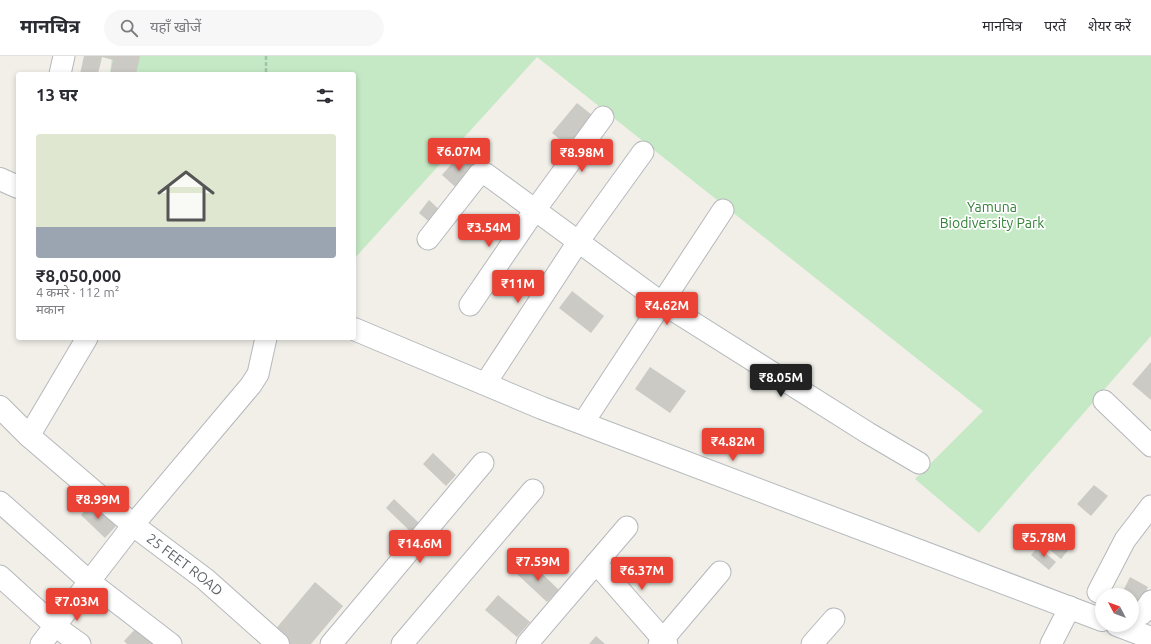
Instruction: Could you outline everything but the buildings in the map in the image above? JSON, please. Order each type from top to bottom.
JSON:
[{"type":"street","points":[[60,72],[64,56]]},
{"type":"street","points":[[470,305],[534,210],[603,117]]},
{"type":"street","points":[[485,384],[578,242],[643,152]]},
{"type":"street","points":[[428,239],[477,176],[482,173],[486,174],[662,303],[868,433],[919,463]]},
{"type":"street","points":[[0,179],[16,185]]},
{"type":"street","points":[[584,423],[723,210]]},
{"type":"street","points":[[356,330],[542,408],[1095,617]]},
{"type":"street","points":[[29,436],[86,340]]},
{"type":"street","points":[[40,644],[133,525],[251,385],[258,374],[265,343]]},
{"type":"street","points":[[1104,400],[1151,446]]},
{"type":"street","name":"25 FEET ROAD","points":[[0,407],[29,436],[133,525],[205,579],[278,644]]},
{"type":"street","points":[[331,644],[483,463]]},
{"type":"street","points":[[402,644],[533,490]]},
{"type":"street","points":[[0,502],[89,581],[171,644]]},
{"type":"street","points":[[1100,588],[1125,540],[1151,506]]},
{"type":"street","points":[[527,644],[627,528]]},
{"type":"street","points":[[596,563],[663,643],[720,572]]},
{"type":"street","points":[[0,576],[54,626],[80,644]]},
{"type":"street","points":[[1051,644],[1070,607]]},
{"type":"street","points":[[812,644],[834,619]]},
{"type":"street","points":[[1135,632],[1151,638]]},
{"type":"path","points":[[266,56],[266,72]]},
{"type":"green space","name":"Yamuna Biodiversity Park","points":[[112,56],[1151,56],[1151,336],[979,533],[915,479],[983,411],[537,57],[356,257],[356,72],[110,72]]}]
